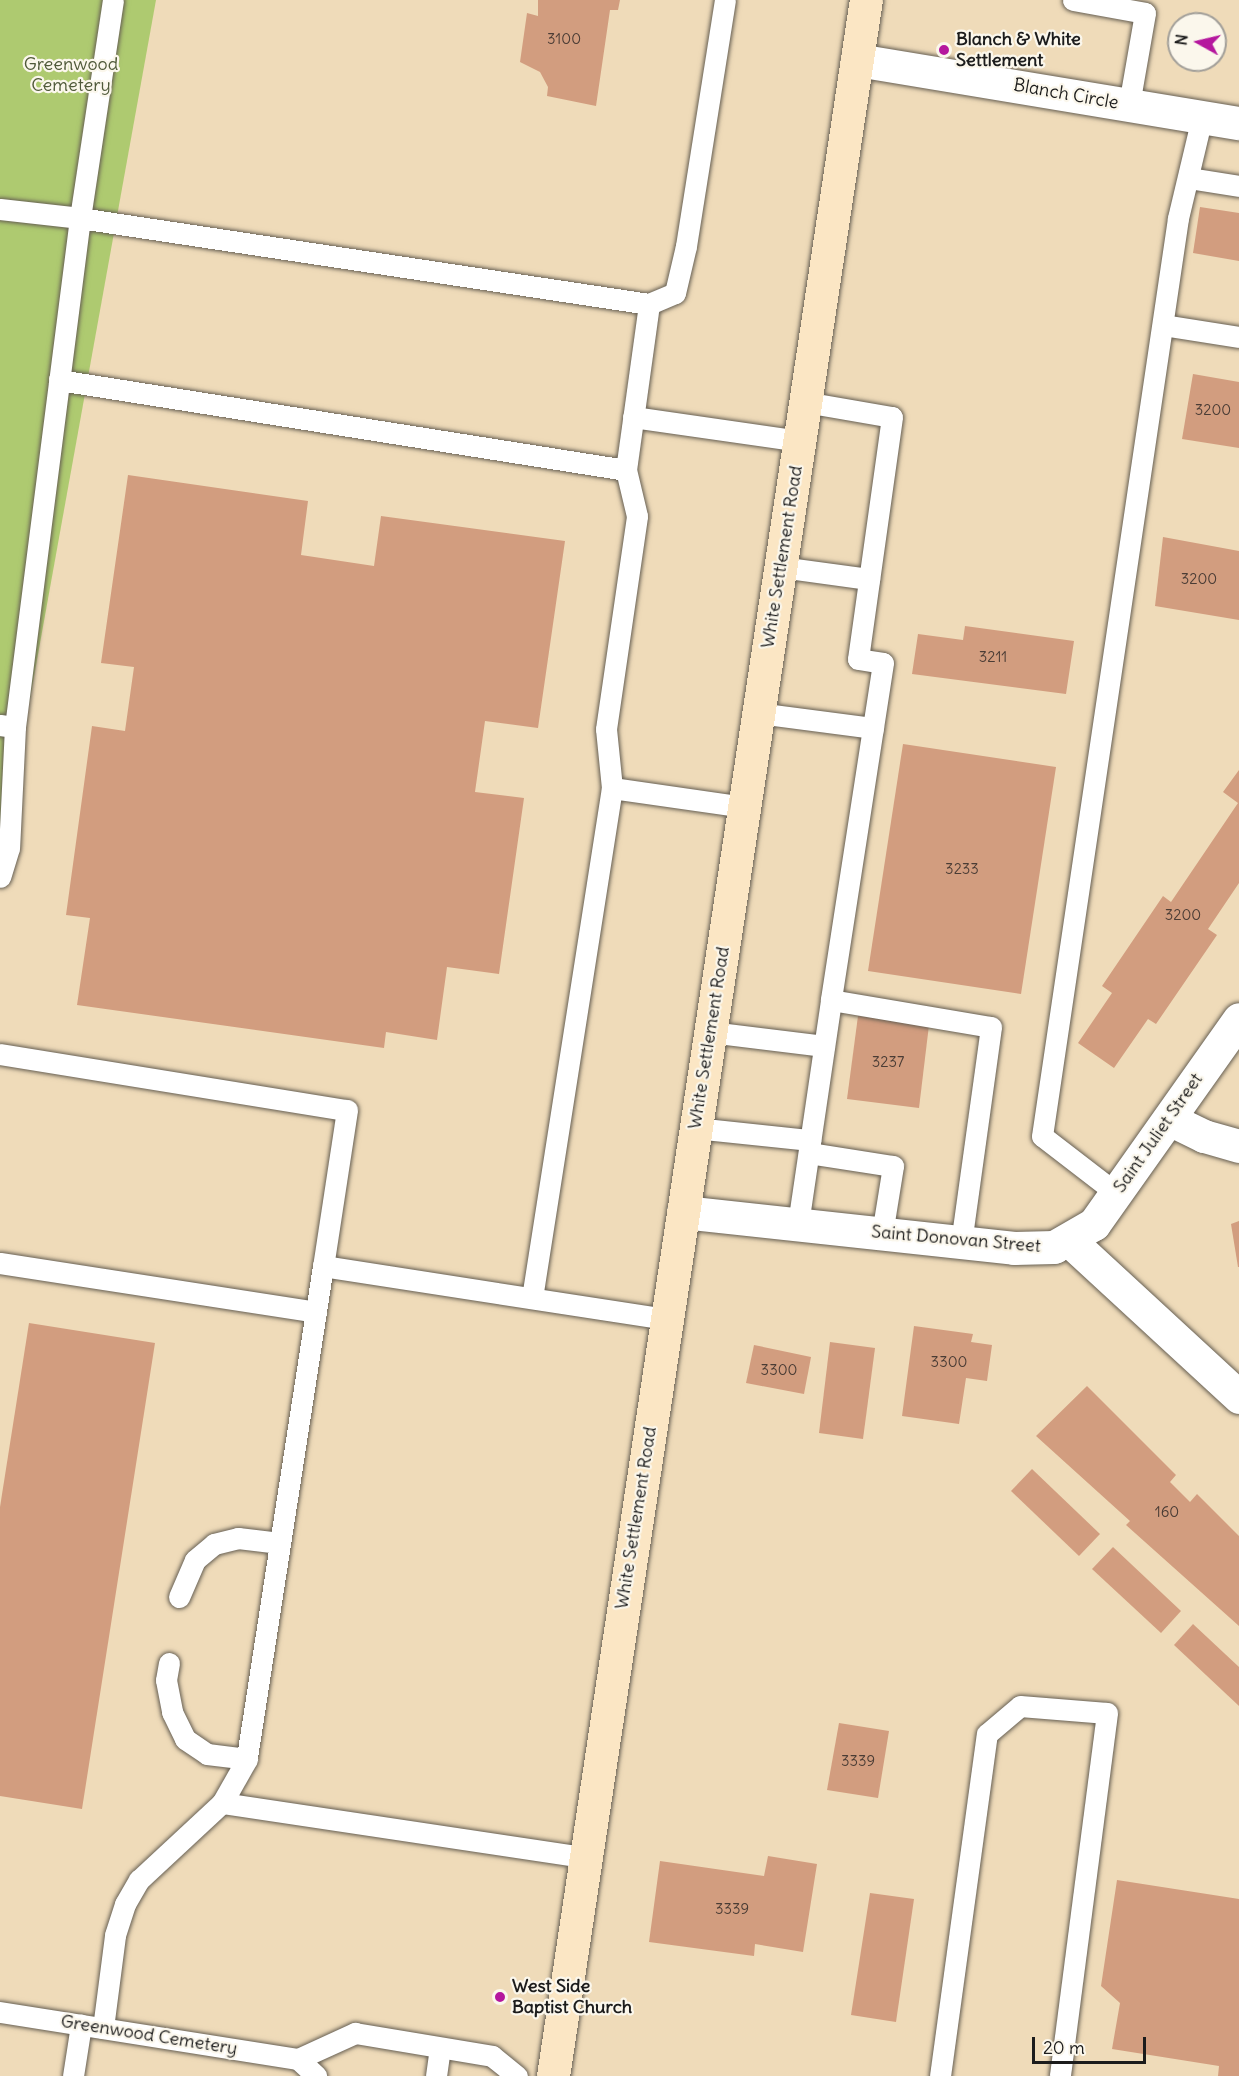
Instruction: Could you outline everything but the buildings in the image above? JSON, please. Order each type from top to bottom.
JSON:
[{"type":"main road","name":"White Settlement Road","points":[[553,2076],[866,0]]},
{"type":"street","name":"Blanch Circle","points":[[857,60],[1239,123]]},
{"type":"street","name":"Saint Juliet Street","points":[[1070,1240],[1095,1224],[1239,1018]]},
{"type":"street","points":[[1168,1119],[1204,1136],[1239,1146]]},
{"type":"street","name":"Saint Donovan Street","points":[[683,1212],[961,1242],[1044,1248],[1070,1240]]},
{"type":"street","points":[[1070,1240],[1239,1397]]},
{"type":"lane","points":[[0,877],[9,848],[8,726],[113,0]]},
{"type":"lane","points":[[0,209],[80,218],[649,304],[675,293],[686,246],[725,0]]},
{"type":"lane","points":[[1073,0],[1146,7],[1129,105]]},
{"type":"lane","points":[[1116,1193],[1042,1136],[1178,218],[1202,117]]},
{"type":"lane","points":[[1189,178],[1239,186]]},
{"type":"lane","points":[[532,1298],[612,788],[606,729],[637,516],[626,470],[649,304]]},
{"type":"lane","points":[[1163,325],[1239,337]]},
{"type":"lane","points":[[59,380],[626,470]]},
{"type":"lane","points":[[798,1224],[883,663],[858,659],[892,417],[805,402]]},
{"type":"lane","points":[[633,417],[800,441]]},
{"type":"lane","points":[[781,567],[869,579]]},
{"type":"lane","points":[[758,713],[873,728]]},
{"type":"lane","points":[[612,788],[744,807]]},
{"type":"lane","points":[[831,1000],[991,1027],[961,1242]]},
{"type":"lane","points":[[710,1032],[824,1046]]},
{"type":"lane","points":[[0,1054],[347,1110],[248,1759],[222,1803],[139,1880],[125,1904],[115,1935],[103,2028]]},
{"type":"lane","points":[[695,1128],[809,1147],[893,1166],[882,1234]]},
{"type":"lane","points":[[0,1263],[316,1312]]},
{"type":"lane","points":[[323,1266],[667,1319]]},
{"type":"lane","points":[[179,1597],[195,1560],[214,1544],[238,1538],[280,1543]]},
{"type":"lane","points":[[169,1663],[166,1680],[172,1712],[185,1739],[207,1754],[248,1759]]},
{"type":"lane","points":[[939,2076],[987,1734],[1020,1706],[1107,1713],[1060,2076]]},
{"type":"lane","points":[[222,1803],[585,1857]]},
{"type":"lane","name":"Greenwood Cemetery","points":[[0,2012],[298,2059]]},
{"type":"lane","points":[[73,2076],[81,2025]]},
{"type":"lane","points":[[316,2076],[298,2059],[355,2033],[492,2056],[516,2076]]},
{"type":"lane","points":[[436,2076],[440,2048]]},
{"type":"green space","name":"Greenwood Cemetery","points":[[0,0],[156,0],[0,865]]},
{"type":"place","name":"Blanch & White Settlement","points":[[944,50]]},
{"type":"place","name":"West Side Baptist Church","points":[[500,1997]]}]
